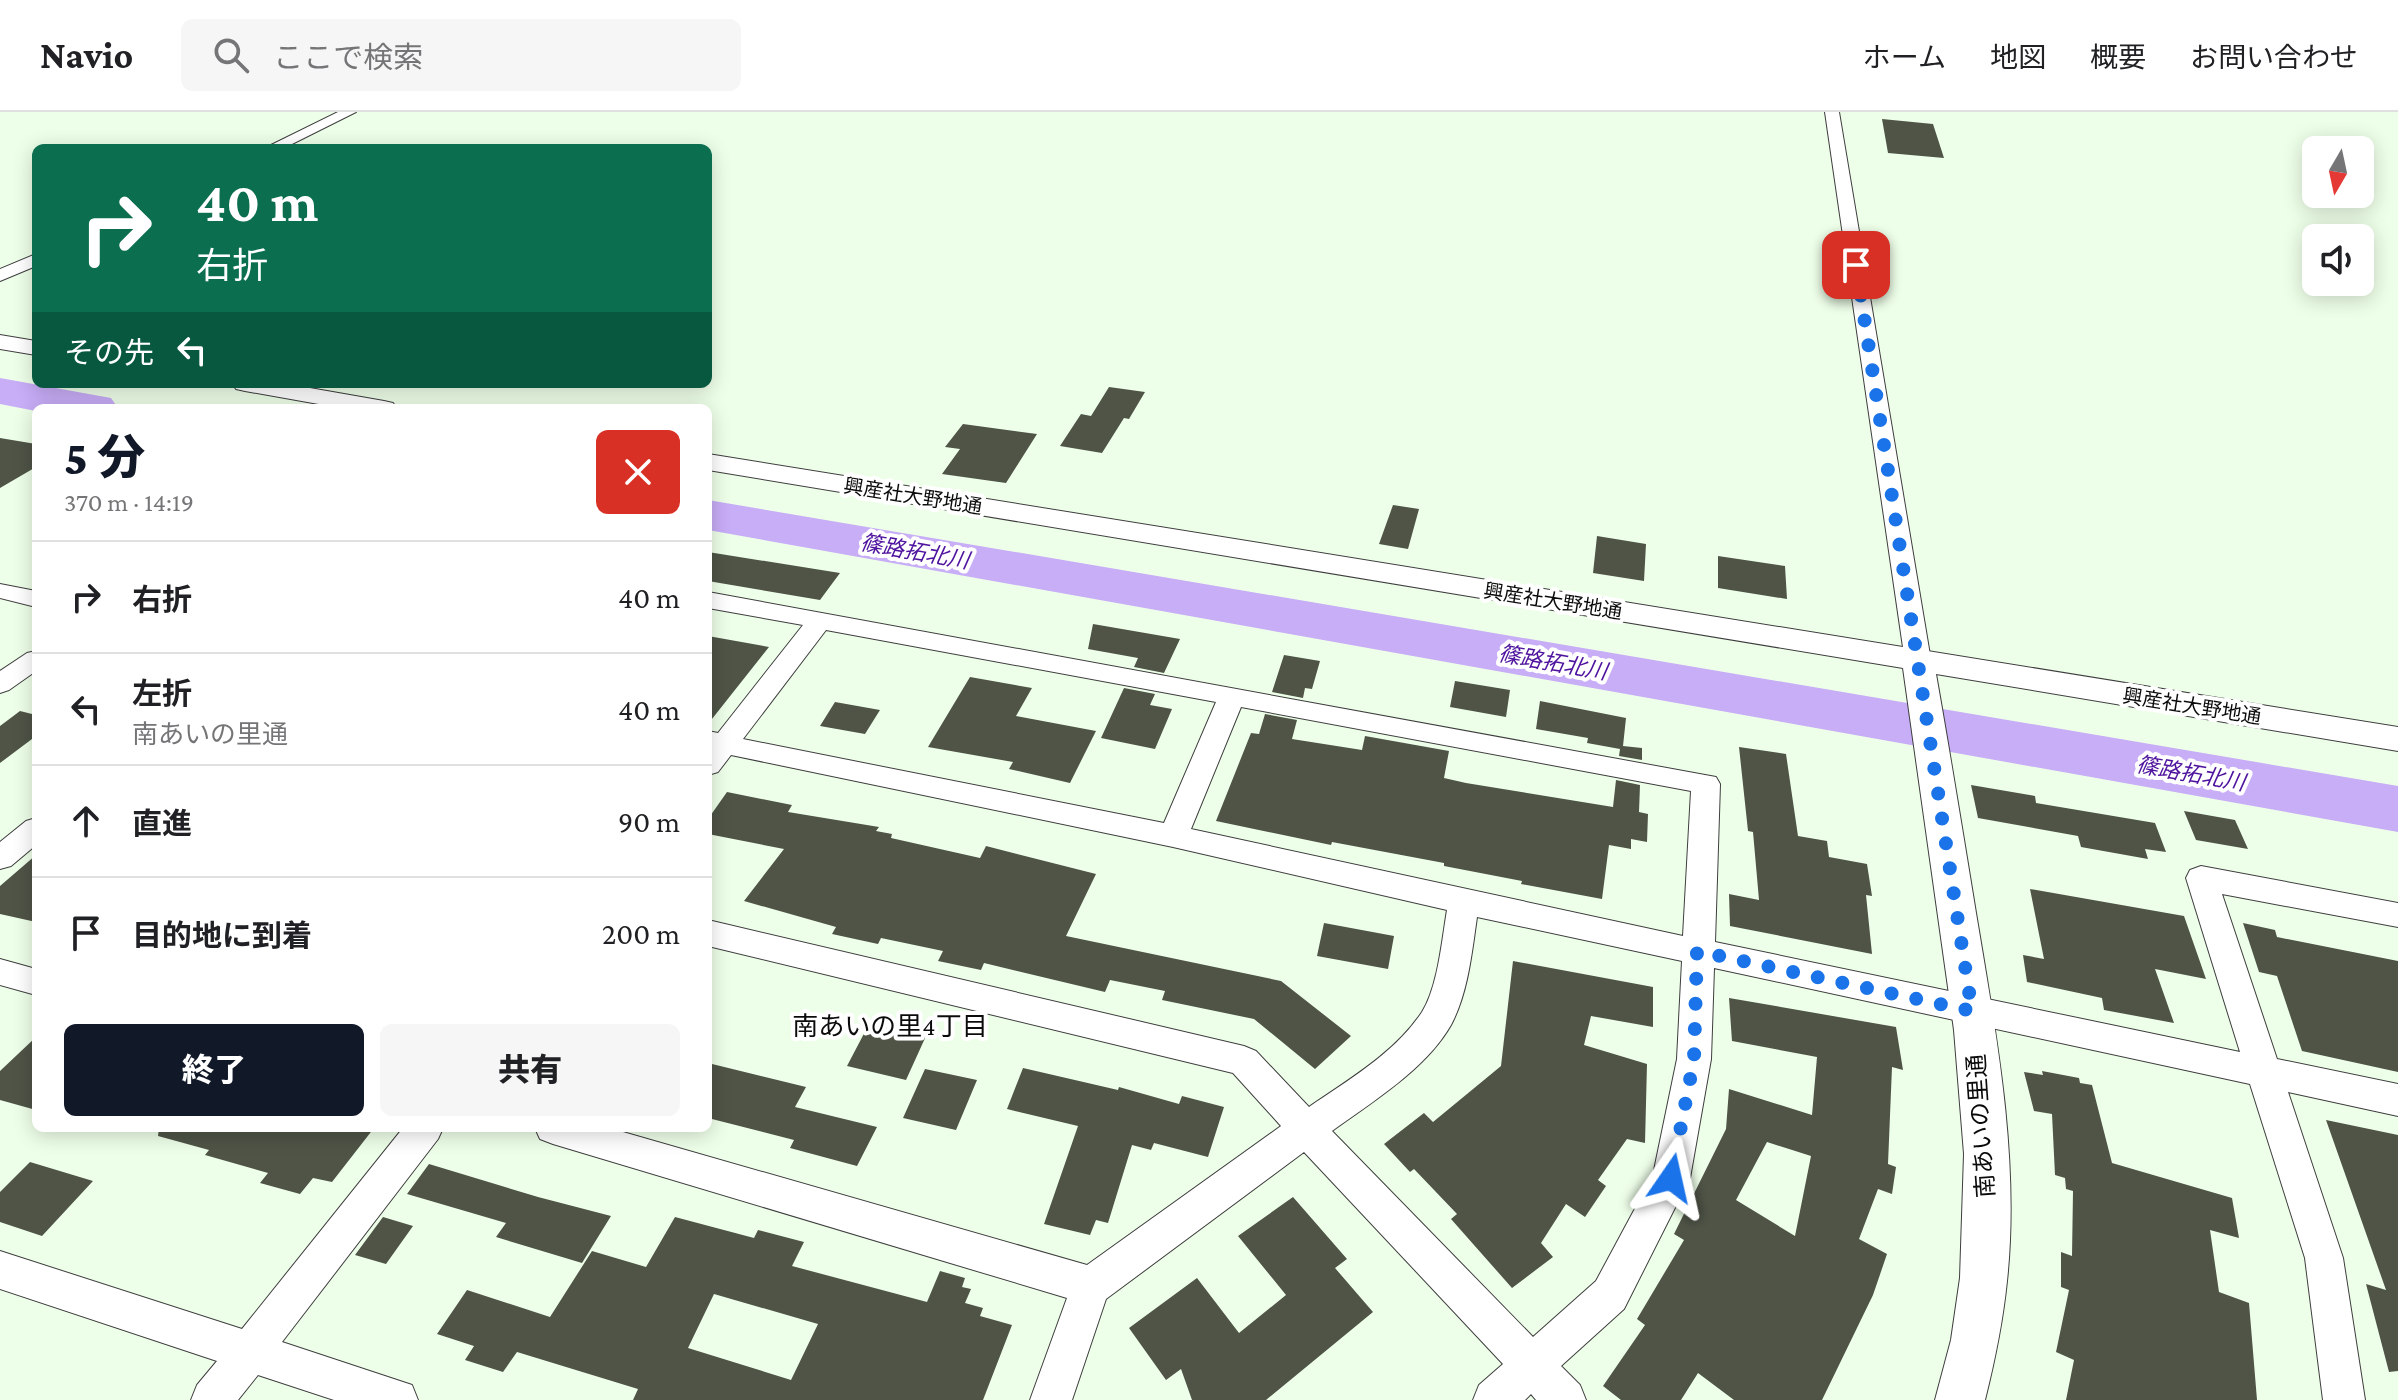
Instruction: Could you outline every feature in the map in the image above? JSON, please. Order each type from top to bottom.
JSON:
[{"type":"street","points":[[281,144],[349,112]]},
{"type":"street","points":[[1832,112],[1918,661]]},
{"type":"street","points":[[0,276],[32,261]]},
{"type":"street","points":[[0,342],[32,347]]},
{"type":"street","points":[[268,388],[361,404]]},
{"type":"street","name":"興産社大野地通","points":[[712,463],[2398,739]]},
{"type":"street","points":[[0,591],[32,598]]},
{"type":"street","points":[[712,601],[1706,784],[1694,1059],[1671,1178],[1610,1295],[1494,1400]]},
{"type":"street","points":[[820,621],[713,750],[1173,836],[1464,902],[2398,1100]]},
{"type":"street","name":"南あいの里通","points":[[1918,661],[1972,1011],[1984,1111],[1988,1256],[1968,1376],[1960,1400]]},
{"type":"street","points":[[0,684],[32,662]]},
{"type":"street","points":[[1173,836],[1232,696]]},
{"type":"street","points":[[0,858],[32,832]]},
{"type":"street","points":[[2344,1400],[2324,1258],[2201,878],[2398,915]]},
{"type":"street","points":[[1051,1400],[1091,1286],[1393,1067],[1437,1018],[1453,967],[1464,902]]},
{"type":"street","points":[[712,934],[1244,1061],[1565,1400]]},
{"type":"street","points":[[0,972],[32,981]]},
{"type":"street","points":[[212,1400],[422,1132]]},
{"type":"street","points":[[567,1132],[1091,1286]]},
{"type":"street","points":[[0,1270],[397,1400]]},
{"type":"building","points":[[1882,119],[1933,124],[1944,158],[1888,153]]},
{"type":"building","points":[[1109,387],[1145,392],[1129,419],[1124,418],[1102,453],[1060,446],[1081,414],[1091,416]]},
{"type":"building","points":[[963,424],[1037,434],[1006,483],[942,474],[960,449],[945,447]]},
{"type":"building","points":[[0,438],[32,443],[32,469],[0,488]]},
{"type":"building","points":[[1393,505],[1419,509],[1408,549],[1379,544]]},
{"type":"building","points":[[1597,536],[1646,544],[1644,581],[1593,573]]},
{"type":"building","points":[[712,553],[840,573],[820,600],[712,582]]},
{"type":"building","points":[[1718,556],[1785,566],[1787,599],[1718,588]]},
{"type":"building","points":[[1093,624],[1180,639],[1164,673],[1134,667],[1138,658],[1088,649]]},
{"type":"building","points":[[712,637],[769,647],[712,719]]},
{"type":"building","points":[[1284,655],[1320,661],[1312,689],[1305,688],[1303,698],[1272,692]]},
{"type":"building","points":[[970,677],[1032,688],[1016,716],[1096,731],[1070,783],[1009,769],[1013,762],[928,747]]},
{"type":"building","points":[[1455,681],[1510,690],[1506,717],[1450,707]]},
{"type":"building","points":[[1124,688],[1155,694],[1150,705],[1172,709],[1155,749],[1101,738]]},
{"type":"building","points":[[1540,701],[1626,718],[1623,746],[1642,748],[1642,760],[1619,756],[1620,749],[1587,743],[1588,738],[1536,729]]},
{"type":"building","points":[[835,702],[880,710],[865,734],[820,726]]},
{"type":"building","points":[[20,711],[32,714],[32,739],[0,763],[0,726]]},
{"type":"building","points":[[1265,714],[1297,720],[1292,739],[1362,750],[1365,736],[1449,751],[1444,778],[1466,783],[1613,807],[1616,780],[1640,785],[1639,812],[1648,814],[1647,842],[1631,839],[1631,849],[1609,845],[1602,899],[1521,884],[1522,881],[1444,866],[1444,863],[1332,842],[1331,845],[1216,821],[1251,733],[1259,734]]},
{"type":"building","points":[[1739,747],[1786,754],[1798,836],[1827,841],[1829,857],[1867,864],[1872,896],[1866,895],[1872,954],[1730,926],[1729,894],[1759,900],[1753,832],[1748,831]]},
{"type":"building","points":[[1971,785],[2035,796],[2036,803],[2155,823],[2166,852],[2145,849],[2148,859],[2081,847],[2078,836],[1978,818]]},
{"type":"building","points":[[727,792],[792,805],[788,812],[879,827],[876,831],[892,834],[891,838],[980,858],[986,846],[1096,874],[1066,936],[1281,981],[1351,1036],[1315,1069],[1254,1019],[1162,1000],[1165,991],[1110,980],[1105,992],[984,963],[981,970],[938,961],[943,951],[881,938],[878,944],[832,934],[836,927],[744,901],[784,849],[712,835],[712,813]]},
{"type":"building","points":[[2184,811],[2235,820],[2248,849],[2196,840]]},
{"type":"building","points":[[32,858],[32,921],[0,914],[0,886]]},
{"type":"building","points":[[2030,889],[2184,916],[2206,979],[2155,969],[2174,1023],[2104,1010],[2102,998],[2027,982],[2023,955],[2044,959]]},
{"type":"building","points":[[1324,923],[1394,936],[1388,969],[1317,956]]},
{"type":"building","points":[[2243,923],[2275,930],[2277,937],[2398,961],[2398,1072],[2302,1051],[2277,976],[2259,972]]},
{"type":"building","points":[[1513,961],[1653,987],[1653,1027],[1591,1016],[1584,1045],[1647,1064],[1645,1143],[1627,1139],[1598,1180],[1606,1186],[1585,1217],[1566,1204],[1541,1243],[1553,1257],[1512,1288],[1451,1219],[1457,1214],[1414,1169],[1410,1172],[1384,1144],[1424,1113],[1433,1122],[1501,1066]]},
{"type":"building","points":[[1729,998],[1896,1027],[1903,1070],[1892,1067],[1888,1164],[1896,1167],[1892,1194],[1878,1189],[1859,1239],[1887,1254],[1873,1295],[1822,1400],[1734,1400],[1698,1373],[1681,1400],[1621,1400],[1603,1386],[1645,1325],[1637,1319],[1684,1240],[1674,1234],[1726,1129],[1729,1089],[1812,1115],[1817,1057],[1732,1041]],"holes":[[[1767,1142],[1811,1156],[1795,1236],[1736,1200]]]},
{"type":"building","points":[[869,1024],[926,1036],[906,1080],[847,1066]]},
{"type":"building","points":[[32,1041],[32,1109],[0,1100],[0,1071]]},
{"type":"building","points":[[712,1064],[806,1087],[795,1107],[877,1127],[857,1166],[790,1148],[794,1140],[712,1119]]},
{"type":"building","points":[[1023,1068],[1118,1090],[1119,1087],[1179,1104],[1182,1096],[1224,1107],[1208,1157],[1154,1143],[1151,1150],[1132,1145],[1108,1223],[1096,1220],[1090,1235],[1044,1224],[1078,1126],[1007,1109]]},
{"type":"building","points":[[925,1069],[977,1080],[956,1130],[903,1118]]},
{"type":"building","points":[[2042,1071],[2079,1078],[2080,1083],[2092,1085],[2112,1163],[2232,1198],[2239,1238],[2210,1230],[2219,1292],[2249,1303],[2257,1400],[2066,1400],[2074,1360],[2056,1352],[2069,1290],[2061,1287],[2061,1252],[2072,1256],[2073,1191],[2066,1189],[2065,1178],[2055,1175],[2052,1114],[2034,1111],[2024,1072],[2043,1075]]},
{"type":"building","points":[[2326,1120],[2398,1135],[2398,1371],[2389,1372],[2366,1284],[2386,1290]]},
{"type":"building","points":[[158,1132],[371,1132],[332,1182],[313,1178],[300,1194],[260,1183],[268,1173],[205,1155],[209,1150],[158,1136]]},
{"type":"building","points":[[30,1162],[93,1181],[42,1236],[0,1222],[0,1192]]},
{"type":"building","points":[[429,1164],[611,1216],[582,1263],[496,1237],[506,1223],[407,1194]]},
{"type":"building","points":[[1293,1197],[1347,1259],[1335,1268],[1373,1312],[1266,1400],[1192,1400],[1181,1369],[1166,1380],[1129,1328],[1197,1278],[1239,1333],[1286,1295],[1238,1236]]},
{"type":"building","points":[[383,1217],[413,1226],[386,1264],[355,1255]]},
{"type":"building","points":[[675,1217],[754,1238],[758,1230],[804,1242],[792,1266],[927,1302],[940,1271],[965,1278],[962,1287],[971,1289],[965,1303],[983,1308],[980,1316],[1012,1325],[983,1400],[633,1400],[638,1389],[517,1352],[503,1372],[465,1360],[474,1346],[437,1334],[467,1290],[550,1317],[592,1251],[646,1267]],"holes":[[[714,1294],[818,1324],[791,1380],[688,1348]]]},
{"type":"waterway","name":"篠路拓北川","points":[[0,391],[73,404]]},
{"type":"waterway","name":"篠路拓北川","points":[[712,516],[2398,809]]},
{"type":"district","name":"南あいの里4丁目","points":[[890,1026]]},
{"type":"route","points":[[1671,1178],[1694,1059],[1697,951],[1972,1011],[1856,265]]}]
